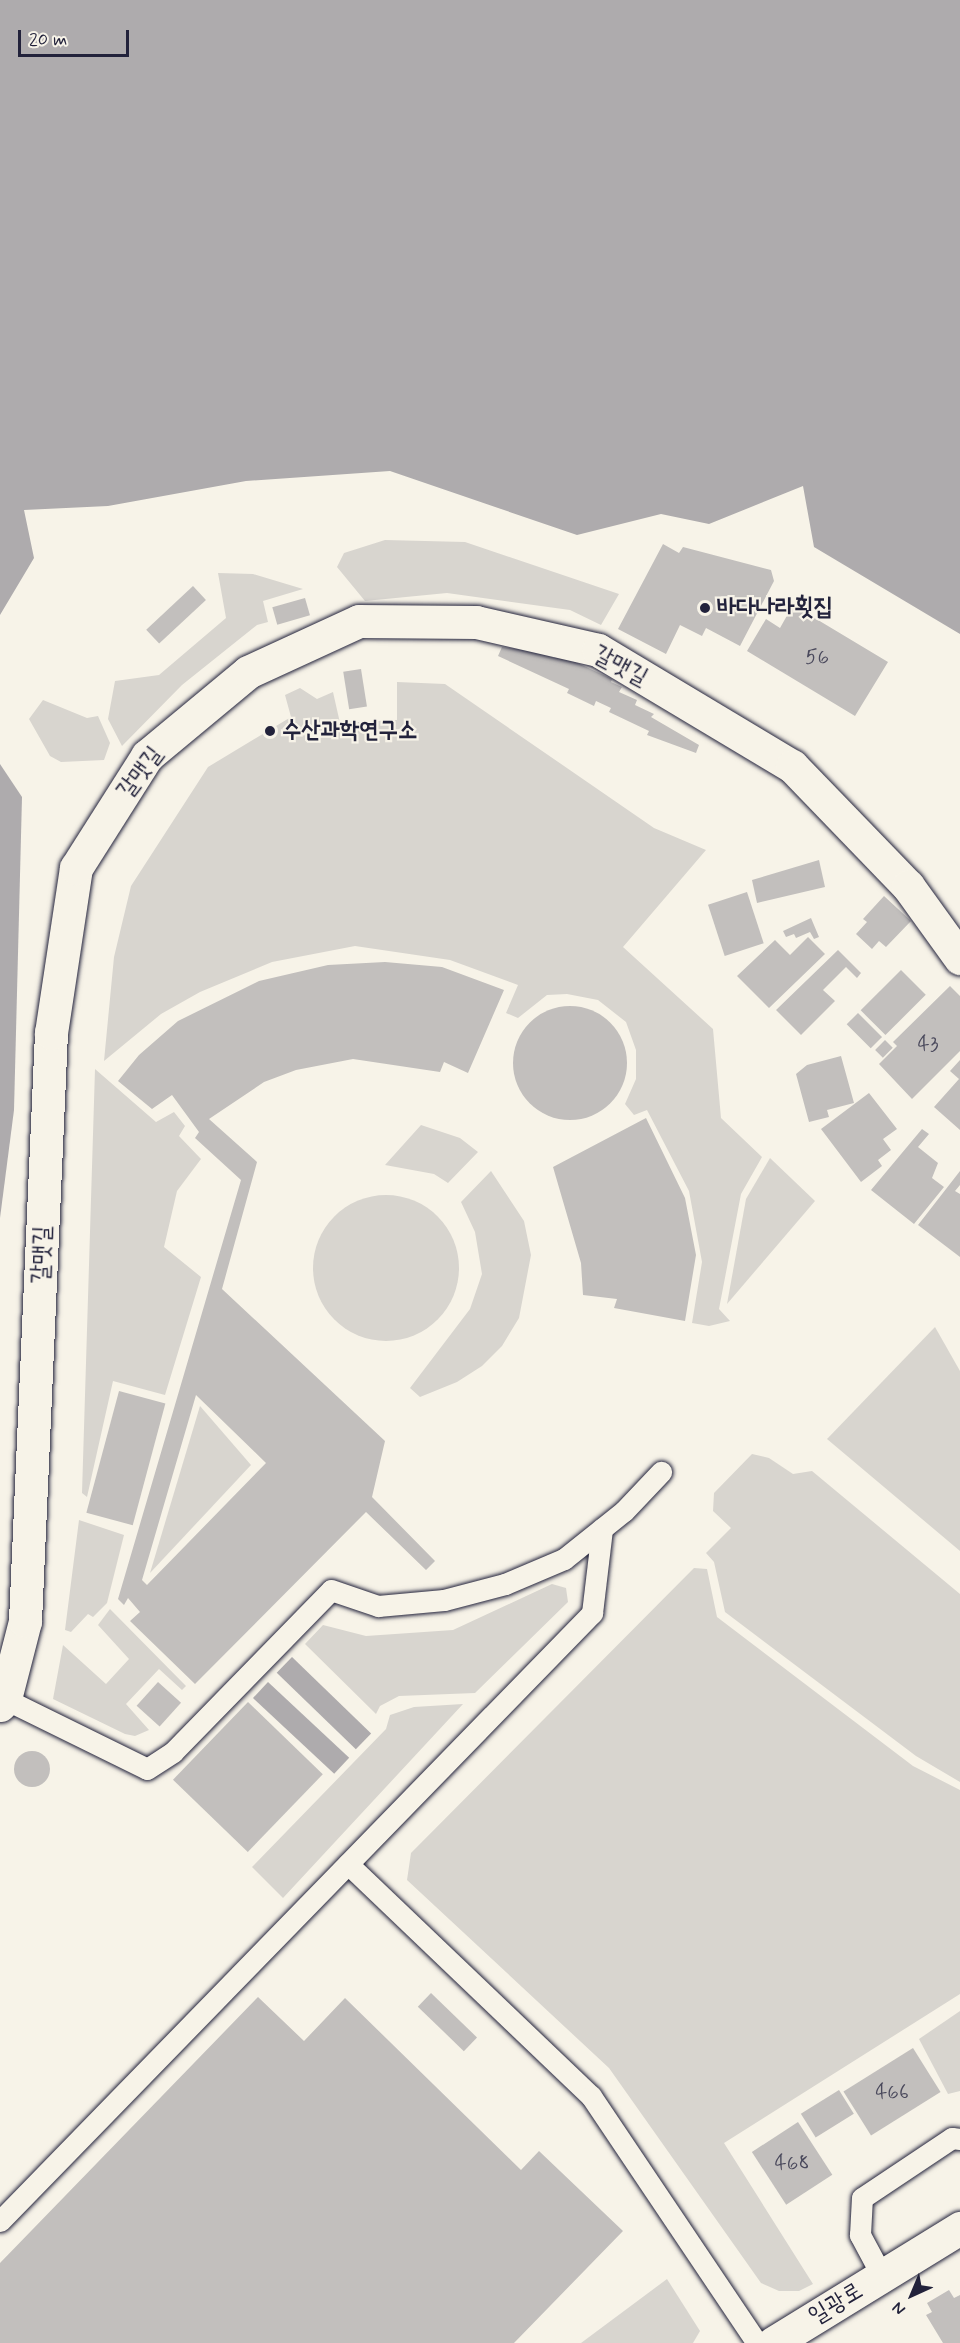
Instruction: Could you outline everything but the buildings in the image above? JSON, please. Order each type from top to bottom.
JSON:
[{"type":"street","name":"갈맷길","points":[[3,1702],[25,1621],[51,1034],[76,868],[147,756],[248,672],[359,621],[476,622],[598,650],[792,766],[908,886],[960,958]]},
{"type":"street","name":"일광로","points":[[773,2343],[960,2228]]},
{"type":"lane","points":[[3,1702],[147,1769],[173,1752],[331,1590],[378,1606],[444,1600],[505,1584],[564,1559],[602,1528],[661,1472]]},
{"type":"lane","points":[[0,2221],[591,1612],[602,1528]]},
{"type":"lane","points":[[348,1864],[591,2096],[757,2343]]},
{"type":"lane","points":[[882,2276],[860,2235],[862,2198],[952,2138],[960,2139]]},
{"type":"shaded area","points":[[0,0],[960,0],[960,634],[814,547],[803,486],[709,524],[661,514],[577,535],[390,471],[246,481],[108,506],[24,510],[34,558],[0,615]]},
{"type":"shaded area","points":[[385,540],[465,542],[619,594],[601,625],[570,610],[447,593],[365,601],[337,567],[344,553]]},
{"type":"shaded area","points":[[218,573],[253,574],[303,589],[263,601],[268,622],[257,625],[182,685],[122,746],[108,719],[115,681],[159,675],[226,618]]},
{"type":"shaded area","points":[[397,682],[445,684],[654,828],[706,850],[623,947],[713,1029],[721,1118],[762,1157],[741,1194],[719,1309],[730,1321],[709,1326],[692,1323],[702,1262],[689,1191],[647,1110],[634,1115],[625,1104],[636,1079],[636,1050],[626,1022],[598,1000],[567,994],[547,995],[518,1018],[506,1013],[518,985],[450,960],[355,946],[272,962],[200,992],[161,1014],[104,1061],[114,957],[131,886],[208,767],[291,717],[285,695],[300,688],[317,699],[333,692],[340,723],[397,720]]},
{"type":"shaded area","points":[[43,700],[87,718],[98,716],[110,743],[104,760],[61,762],[50,756],[29,719]]},
{"type":"shaded area","points":[[0,764],[22,797],[14,1110],[0,1218]]},
{"type":"shaded area","points":[[95,1069],[156,1122],[174,1112],[185,1126],[179,1136],[201,1159],[177,1191],[164,1247],[201,1277],[165,1395],[113,1381],[87,1497],[82,1493]]},
{"type":"shaded area","points":[[421,1125],[460,1138],[478,1152],[448,1183],[434,1174],[385,1165]]},
{"type":"shaded area","points":[[770,1158],[815,1201],[727,1304],[746,1199]]},
{"type":"shaded area","points":[[491,1171],[524,1221],[531,1255],[519,1318],[502,1346],[482,1366],[457,1382],[420,1397],[410,1388],[470,1309],[482,1274],[475,1232],[461,1202]]},
{"type":"shaded area","points":[[386,1195],[414,1201],[426,1207],[437,1217],[447,1228],[453,1240],[459,1268],[453,1296],[447,1308],[437,1319],[426,1329],[414,1335],[386,1341],[358,1335],[346,1329],[335,1319],[325,1308],[319,1296],[313,1268],[319,1240],[325,1228],[335,1217],[346,1207],[358,1201]]},
{"type":"shaded area","points":[[935,1327],[960,1371],[960,1551],[827,1439]]},
{"type":"shaded area","points":[[200,1406],[251,1465],[150,1573]]},
{"type":"shaded area","points":[[752,1454],[769,1458],[793,1474],[812,1471],[960,1594],[960,1782],[916,1756],[725,1612],[714,1562],[706,1553],[731,1528],[713,1511],[714,1493]]},
{"type":"shaded area","points":[[79,1520],[124,1535],[107,1603],[93,1617],[88,1614],[71,1632],[65,1630]]},
{"type":"shaded area","points":[[694,1568],[707,1569],[717,1617],[913,1766],[960,1790],[960,1994],[724,2143],[813,2284],[799,2291],[779,2291],[761,2283],[609,2068],[407,1880],[411,1853]]},
{"type":"shaded area","points":[[552,1584],[566,1588],[568,1602],[475,1693],[399,1696],[380,1706],[376,1714],[305,1644],[323,1625],[366,1636],[453,1630]]},
{"type":"shaded area","points":[[110,1609],[186,1686],[182,1690],[159,1669],[126,1704],[149,1730],[135,1736],[125,1734],[53,1699],[63,1645],[106,1684],[129,1659],[98,1625]]},
{"type":"shaded area","points":[[292,1657],[371,1733],[356,1749],[277,1673]]},
{"type":"shaded area","points":[[268,1682],[349,1758],[334,1774],[253,1698]]},
{"type":"shaded area","points":[[463,1704],[283,1898],[252,1867],[386,1729],[390,1715],[414,1707]]},
{"type":"shaded area","points":[[960,2011],[960,2091],[948,2094],[919,2039]]},
{"type":"shaded area","points":[[667,2279],[700,2331],[693,2343],[581,2343]]},
{"type":"place","name":"바다나라횟집","points":[[705,608]]},
{"type":"place","name":"수산과학연구소","points":[[270,731]]}]
